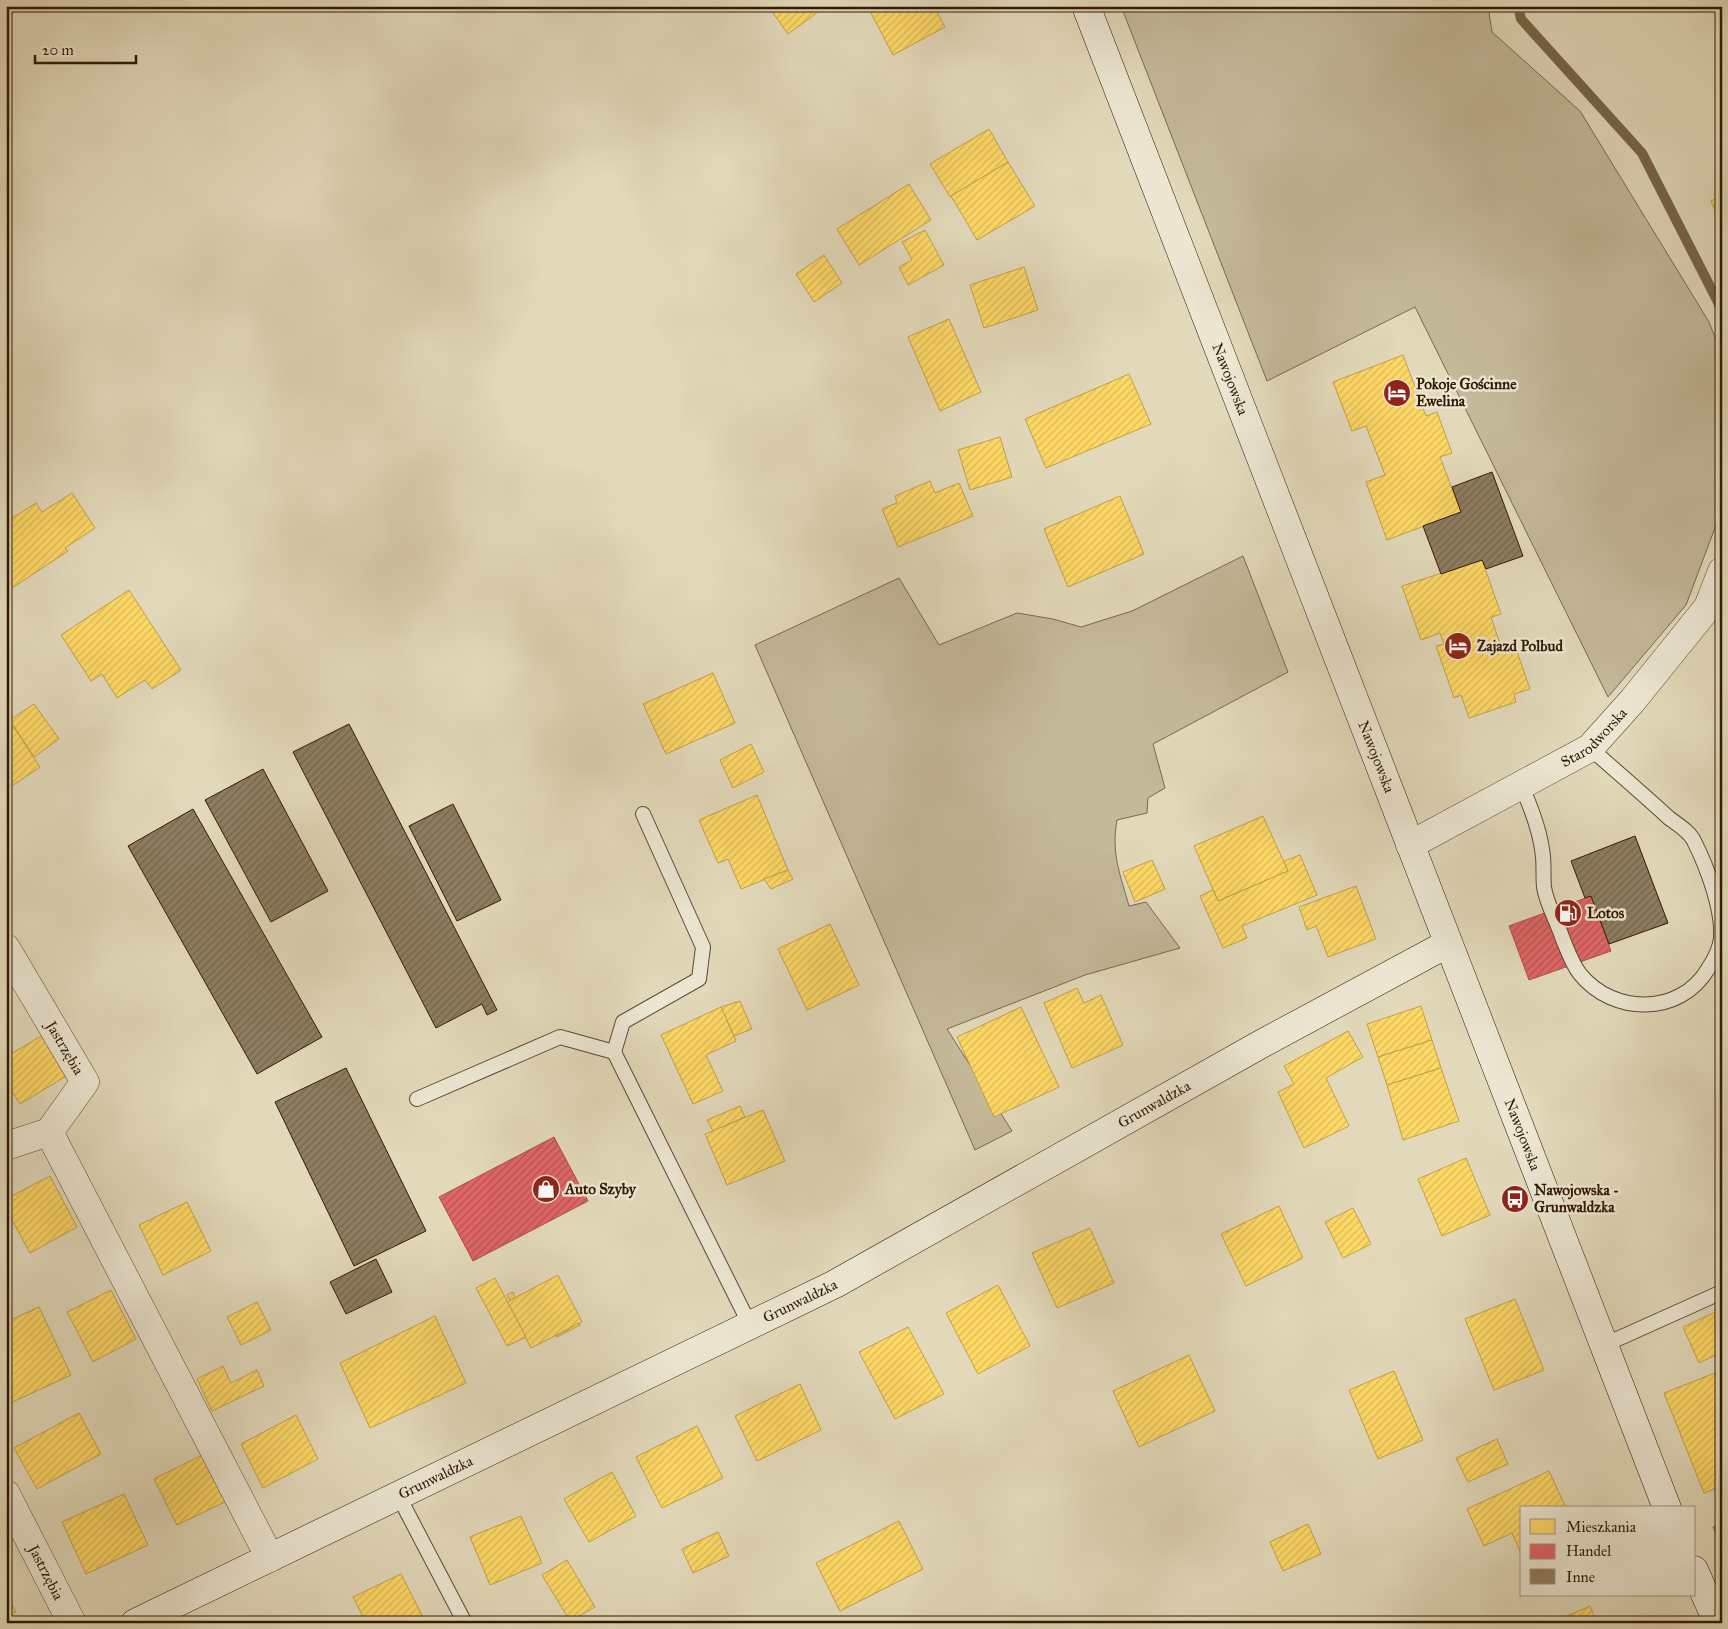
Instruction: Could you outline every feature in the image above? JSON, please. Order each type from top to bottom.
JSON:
[{"type":"street","name":"Nawojowska","points":[[1086,6],[1447,944],[1533,1159],[1666,1506]]},
{"type":"street","name":"Starodworska","points":[[1410,845],[1590,748],[1633,700],[1708,607],[1722,571]]},
{"type":"street","name":"Grunwaldzka","points":[[135,1623],[835,1284],[1263,1043],[1447,944]]},
{"type":"street","name":"Jastrzębia","points":[[6,948],[85,1082],[49,1132]]},
{"type":"street","points":[[6,1146],[49,1132],[270,1558]]},
{"type":"street","name":"Jastrzębia","points":[[6,1494],[72,1623]]},
{"type":"street","points":[[1696,1574],[1718,1623]]},
{"type":"lane","points":[[1521,785],[1530,805],[1543,855],[1544,889],[1579,973],[1593,988],[1611,999],[1630,1005],[1651,1005],[1671,1000],[1688,991],[1704,977],[1714,960],[1720,940],[1721,920],[1716,900],[1693,838],[1590,748]]},
{"type":"lane","points":[[643,814],[703,947],[699,978],[624,1022],[614,1052],[750,1325]]},
{"type":"lane","points":[[417,1099],[560,1037],[614,1052]]},
{"type":"lane","points":[[1604,1345],[1722,1292]]},
{"type":"lane","points":[[398,1495],[465,1623]]},
{"type":"shaded area","points":[[1121,6],[1488,6],[1492,32],[1580,111],[1709,322],[1722,355],[1722,509],[1686,605],[1608,697],[1415,307],[1267,381]]},
{"type":"shaded area","points":[[1243,556],[1288,672],[1153,744],[1165,788],[1148,798],[1147,813],[1117,820],[1115,832],[1116,853],[1129,906],[1146,902],[1180,948],[1085,975],[947,1029],[1012,1131],[975,1150],[755,645],[899,578],[939,645],[1017,613],[1053,619],[1081,627],[1132,611]]},
{"type":"shaded area","points":[[1722,1523],[1722,1546],[1713,1527]]},
{"type":"building: Mieszkania","points":[[768,6],[826,6],[788,34]]},
{"type":"building: Mieszkania","points":[[883,6],[934,6],[945,27],[893,55],[871,13]]},
{"type":"building: Mieszkania","points":[[989,129],[1008,162],[950,197],[930,164]]},
{"type":"building: Mieszkania","points":[[1008,162],[1035,206],[977,240],[951,196]]},
{"type":"building: Mieszkania","points":[[909,184],[931,220],[859,265],[837,229]]},
{"type":"building: Mieszkania","points":[[1722,196],[1722,225],[1711,201]]},
{"type":"building: Mieszkania","points":[[925,230],[944,265],[908,285],[899,267],[912,260],[902,242]]},
{"type":"building: Mieszkania","points":[[824,255],[842,283],[814,302],[796,274]]},
{"type":"building: Mieszkania","points":[[1024,267],[1038,310],[984,328],[970,285]]},
{"type":"building: Mieszkania","points":[[949,319],[981,392],[940,411],[908,337]]},
{"type":"building: Mieszkania","points":[[1403,355],[1426,416],[1437,412],[1452,453],[1440,457],[1461,512],[1387,540],[1366,482],[1385,475],[1366,426],[1352,431],[1333,382]]},
{"type":"building: Mieszkania","points":[[1129,374],[1151,424],[1046,468],[1025,419]]},
{"type":"building: Mieszkania","points":[[1000,437],[1012,477],[970,490],[958,450]]},
{"type":"building: Mieszkania","points":[[930,481],[935,493],[959,483],[973,516],[898,547],[882,509],[897,503],[895,496]]},
{"type":"building: Mieszkania","points":[[72,493],[95,528],[65,548],[68,551],[6,592],[6,522],[36,503],[42,512]]},
{"type":"building: Mieszkania","points":[[1120,496],[1144,554],[1068,587],[1044,529]]},
{"type":"building: Mieszkania","points":[[1482,560],[1501,614],[1491,617],[1502,650],[1515,646],[1530,689],[1514,694],[1516,702],[1469,718],[1461,695],[1454,698],[1436,646],[1444,644],[1440,633],[1421,640],[1402,586]]},
{"type":"building: Mieszkania","points":[[129,590],[181,670],[152,689],[145,680],[117,698],[102,674],[91,681],[61,635]]},
{"type":"building: Mieszkania","points":[[713,673],[735,723],[666,754],[643,704]]},
{"type":"building: Mieszkania","points":[[34,704],[59,739],[34,757],[10,720]]},
{"type":"building: Mieszkania","points":[[6,715],[40,767],[6,790]]},
{"type":"building: Mieszkania","points":[[751,744],[764,772],[733,788],[720,760]]},
{"type":"building: Mieszkania","points":[[757,795],[788,870],[741,889],[728,859],[718,863],[699,820]]},
{"type":"building: Mieszkania","points":[[1263,816],[1288,871],[1218,901],[1194,846]]},
{"type":"building: Mieszkania","points":[[1300,855],[1317,895],[1242,926],[1247,938],[1223,948],[1200,896],[1213,890],[1218,901],[1288,871],[1284,861]]},
{"type":"building: Mieszkania","points":[[1152,860],[1165,889],[1135,902],[1123,872]]},
{"type":"building: Mieszkania","points":[[788,870],[793,879],[771,889],[764,879]]},
{"type":"building: Mieszkania","points":[[1356,886],[1376,939],[1328,957],[1316,926],[1307,930],[1299,907]]},
{"type":"building: Mieszkania","points":[[830,924],[859,985],[807,1010],[778,949]]},
{"type":"building: Mieszkania","points":[[1077,988],[1084,1003],[1101,995],[1123,1045],[1072,1068],[1044,1003]]},
{"type":"building: Mieszkania","points":[[740,1001],[752,1029],[734,1036],[721,1007]]},
{"type":"building: Mieszkania","points":[[1421,1006],[1432,1040],[1378,1057],[1367,1024]]},
{"type":"building: Mieszkania","points":[[721,1007],[736,1041],[706,1055],[723,1091],[693,1104],[661,1035]]},
{"type":"building: Mieszkania","points":[[1021,1007],[1059,1087],[994,1117],[957,1037]]},
{"type":"building: Mieszkania","points":[[1348,1031],[1363,1057],[1326,1078],[1349,1126],[1304,1148],[1278,1092],[1294,1084],[1284,1066]]},
{"type":"building: Mieszkania","points":[[43,1035],[68,1075],[20,1104],[6,1082],[6,1057]]},
{"type":"building: Mieszkania","points":[[1432,1040],[1441,1068],[1387,1085],[1378,1057]]},
{"type":"building: Mieszkania","points":[[1441,1068],[1459,1121],[1403,1140],[1387,1085]]},
{"type":"building: Mieszkania","points":[[740,1106],[745,1117],[713,1131],[707,1120]]},
{"type":"building: Mieszkania","points":[[763,1110],[785,1161],[727,1185],[705,1134]]},
{"type":"building: Mieszkania","points":[[1466,1158],[1490,1215],[1442,1236],[1418,1179]]},
{"type":"building: Mieszkania","points":[[50,1176],[77,1227],[30,1253],[6,1209],[6,1199]]},
{"type":"building: Mieszkania","points":[[187,1202],[211,1251],[163,1275],[139,1225]]},
{"type":"building: Mieszkania","points":[[1279,1206],[1303,1258],[1246,1286],[1221,1234]]},
{"type":"building: Mieszkania","points":[[1353,1208],[1371,1244],[1343,1258],[1325,1222]]},
{"type":"building: Mieszkania","points":[[1090,1228],[1114,1283],[1057,1308],[1032,1253]]},
{"type":"building: Mieszkania","points":[[558,1275],[582,1322],[531,1348],[507,1302]]},
{"type":"building: Mieszkania","points":[[495,1278],[526,1337],[507,1346],[476,1288]]},
{"type":"building: Mieszkania","points":[[998,1285],[1030,1346],[978,1374],[946,1313]]},
{"type":"building: Mieszkania","points":[[111,1290],[136,1339],[93,1362],[67,1312]]},
{"type":"building: Mieszkania","points":[[513,1292],[515,1297],[510,1300],[507,1295]]},
{"type":"building: Mieszkania","points":[[1515,1299],[1544,1370],[1494,1390],[1465,1319]]},
{"type":"building: Mieszkania","points":[[257,1302],[271,1330],[241,1345],[227,1317]]},
{"type":"building: Mieszkania","points":[[39,1307],[71,1375],[6,1405],[6,1322]]},
{"type":"building: Mieszkania","points":[[1722,1309],[1722,1352],[1699,1363],[1683,1327]]},
{"type":"building: Mieszkania","points":[[435,1316],[466,1383],[370,1428],[340,1363]]},
{"type":"building: Mieszkania","points":[[579,1323],[580,1325],[556,1336]]},
{"type":"building: Mieszkania","points":[[908,1327],[944,1394],[895,1419],[859,1352]]},
{"type":"building: Mieszkania","points":[[1189,1355],[1215,1411],[1139,1447],[1113,1391]]},
{"type":"building: Mieszkania","points":[[223,1366],[231,1383],[257,1370],[264,1386],[212,1411],[197,1379]]},
{"type":"building: Mieszkania","points":[[1394,1371],[1423,1440],[1378,1459],[1349,1390]]},
{"type":"building: Mieszkania","points":[[1715,1373],[1722,1390],[1722,1486],[1704,1493],[1664,1393]]},
{"type":"building: Mieszkania","points":[[800,1384],[821,1430],[757,1461],[735,1416]]},
{"type":"building: Mieszkania","points":[[79,1413],[101,1454],[37,1489],[14,1448]]},
{"type":"building: Mieszkania","points":[[296,1415],[318,1459],[263,1488],[241,1444]]},
{"type":"building: Mieszkania","points":[[697,1426],[723,1478],[662,1508],[636,1457]]},
{"type":"building: Mieszkania","points":[[1497,1439],[1508,1464],[1468,1482],[1456,1458]]},
{"type":"building: Mieszkania","points":[[204,1454],[227,1501],[177,1525],[154,1479]]},
{"type":"building: Mieszkania","points":[[1549,1471],[1565,1506],[1520,1506],[1520,1551],[1512,1533],[1484,1546],[1467,1509]]},
{"type":"building: Mieszkania","points":[[612,1472],[636,1516],[589,1542],[564,1499]]},
{"type":"building: Mieszkania","points":[[124,1494],[148,1545],[86,1574],[62,1522]]},
{"type":"building: Mieszkania","points":[[521,1516],[542,1563],[490,1585],[470,1537]]},
{"type":"building: Mieszkania","points":[[899,1521],[923,1569],[840,1611],[816,1563]]},
{"type":"building: Mieszkania","points":[[1308,1524],[1321,1554],[1283,1571],[1270,1542]]},
{"type":"building: Mieszkania","points":[[718,1532],[729,1556],[693,1573],[682,1549]]},
{"type":"building: Mieszkania","points":[[567,1560],[595,1607],[570,1621],[542,1575]]},
{"type":"building: Mieszkania","points":[[401,1574],[426,1623],[366,1623],[353,1597]]},
{"type":"building: Mieszkania","points":[[6,1593],[16,1612],[6,1617]]},
{"type":"building: Mieszkania","points":[[1590,1606],[1597,1623],[1551,1623]]},
{"type":"building: Handel","points":[[1591,896],[1611,951],[1529,980],[1509,926]]},
{"type":"building: Handel","points":[[554,1137],[588,1201],[473,1261],[439,1197]]},
{"type":"building: Inne","points":[[1722,90],[1722,108],[1716,92]]},
{"type":"building: Inne","points":[[1492,472],[1523,556],[1486,569],[1482,560],[1441,574],[1423,526],[1461,512],[1452,487]]},
{"type":"building: Inne","points":[[349,724],[497,1010],[487,1015],[482,1004],[436,1028],[293,752]]},
{"type":"building: Inne","points":[[263,769],[328,891],[271,922],[205,800]]},
{"type":"building: Inne","points":[[453,804],[501,900],[457,921],[409,826]]},
{"type":"building: Inne","points":[[193,809],[322,1037],[257,1074],[128,846]]},
{"type":"building: Inne","points":[[1722,827],[1722,842],[1717,829]]},
{"type":"building: Inne","points":[[1635,836],[1668,923],[1609,944],[1591,896],[1585,898],[1571,861]]},
{"type":"building: Inne","points":[[346,1068],[426,1231],[354,1266],[275,1102]]},
{"type":"building: Inne","points":[[376,1259],[392,1292],[346,1314],[330,1282]]},
{"type":"waterway","points":[[1518,6],[1521,19],[1642,153],[1722,310]]},
{"type":"place","name":"Pokoje Gościnne Ewelina","points":[[1397,393]]},
{"type":"place","name":"Zajazd Polbud","points":[[1458,646]]},
{"type":"place","name":"Lotos","points":[[1568,913]]},
{"type":"place","name":"Auto Szyby","points":[[546,1189]]},
{"type":"place","name":"Nawojowska - Grunwaldzka","points":[[1515,1199]]}]
